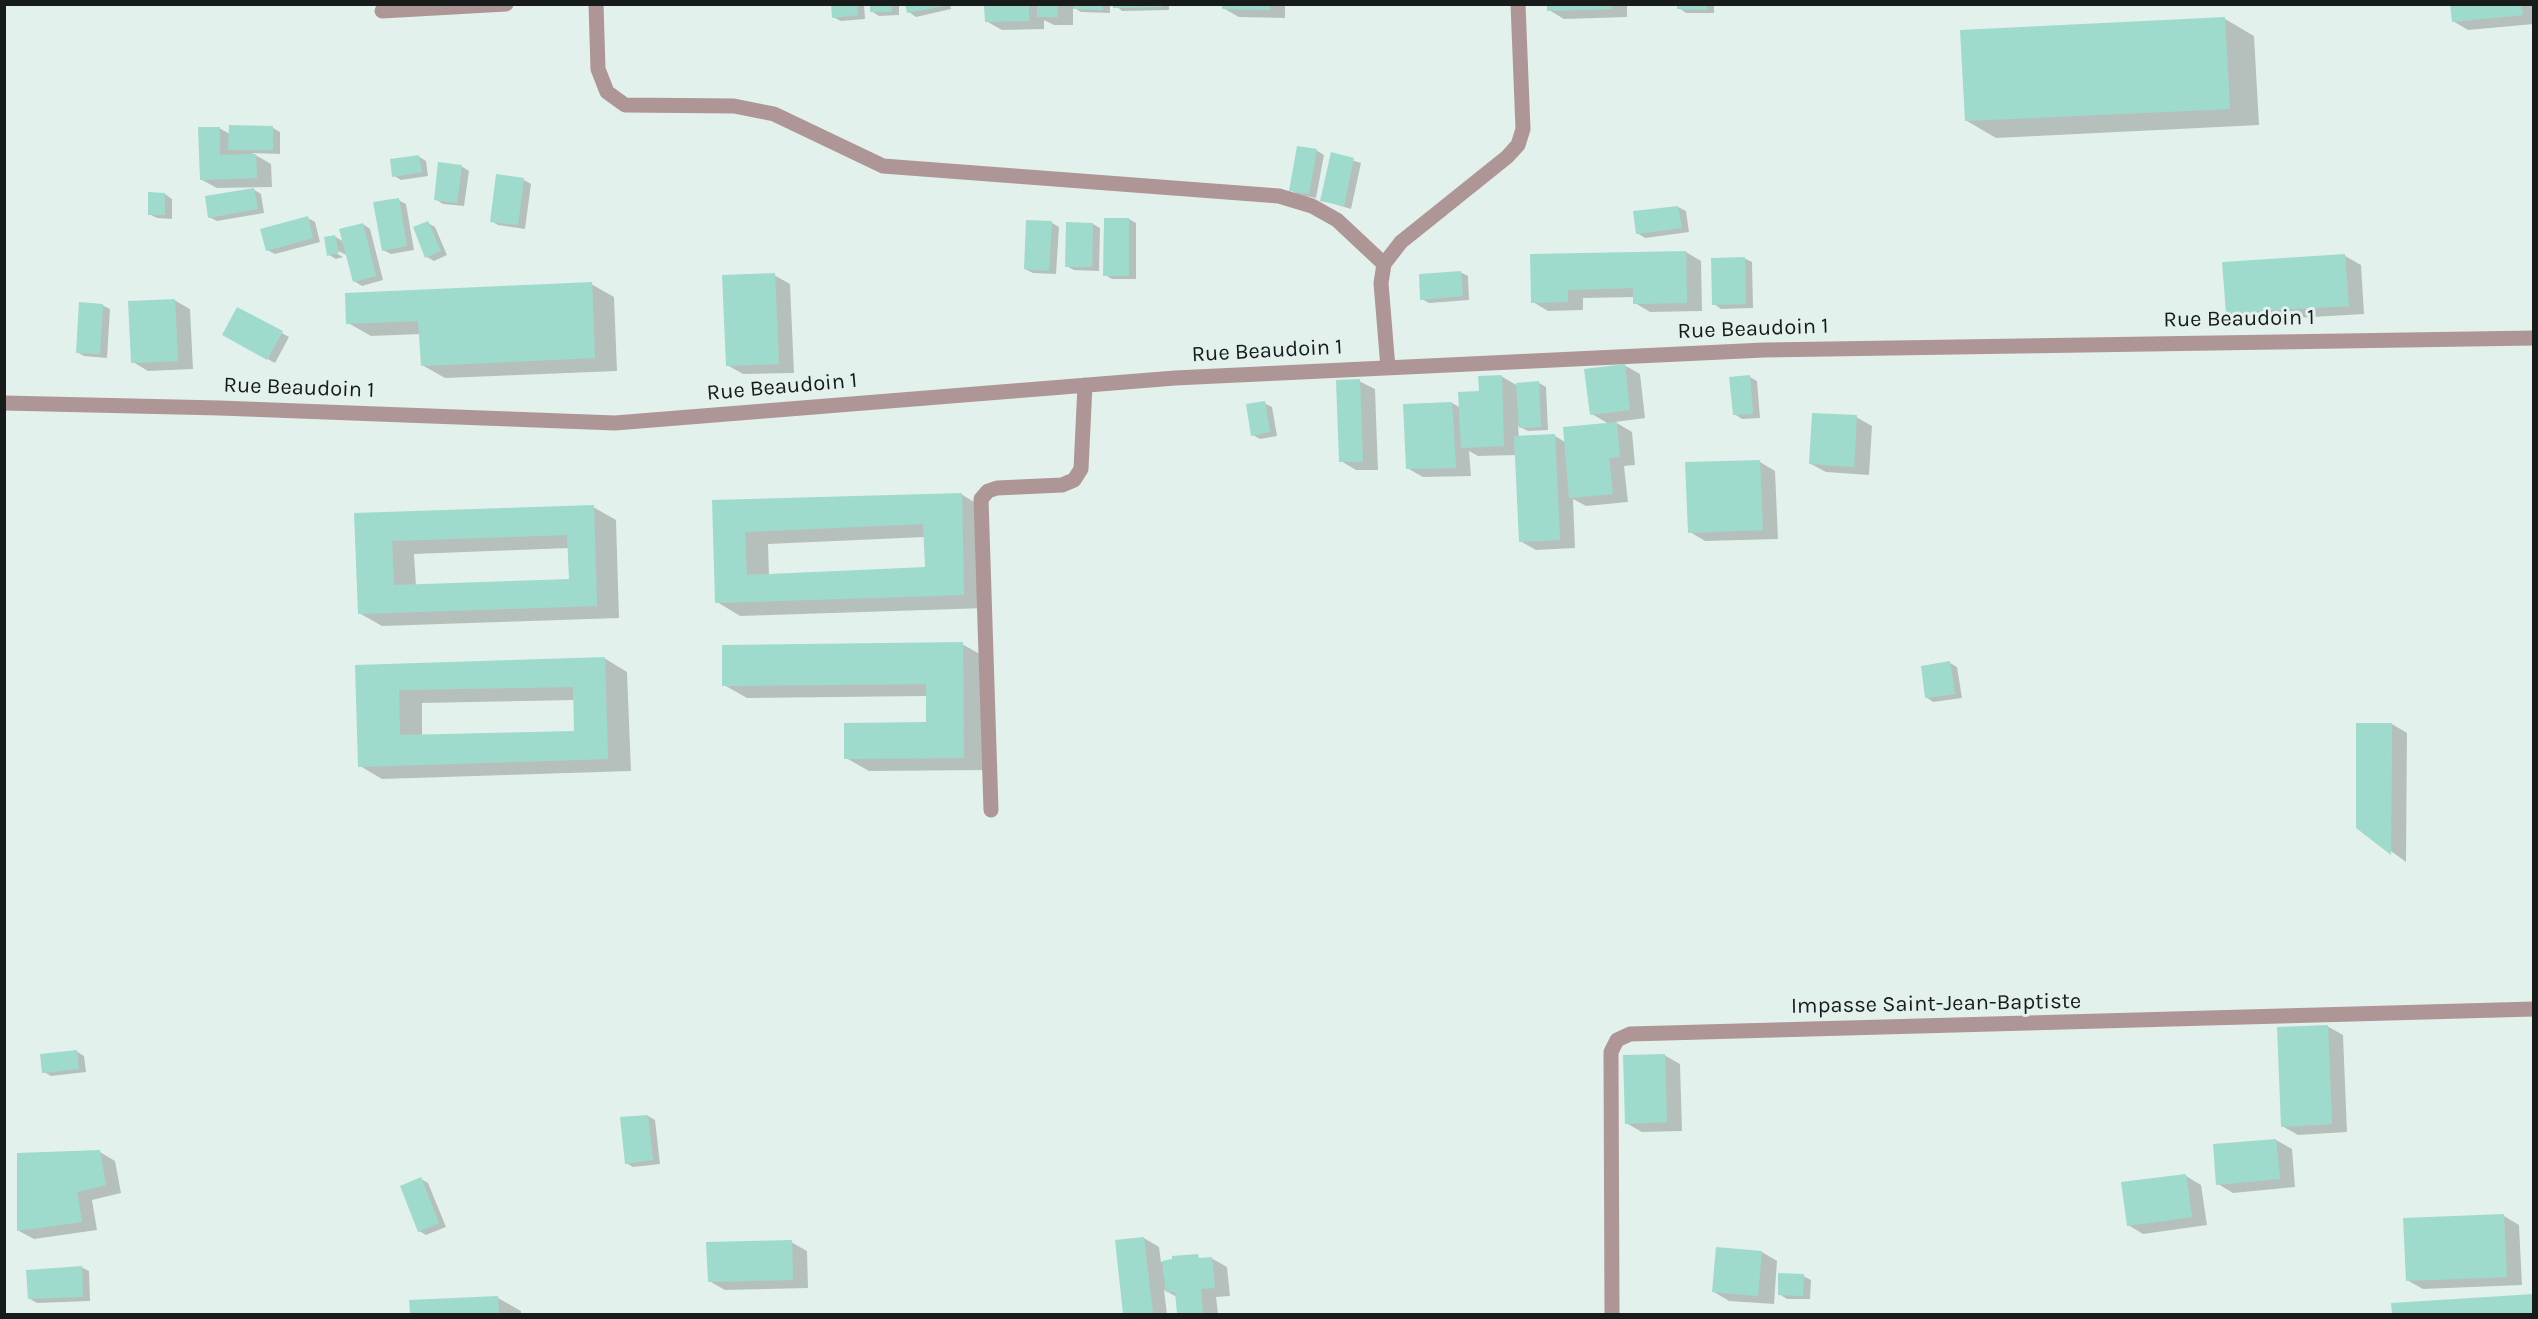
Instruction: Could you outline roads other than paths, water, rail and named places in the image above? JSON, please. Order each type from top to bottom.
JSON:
[{"type":"street","points":[[382,10],[506,4]]},
{"type":"street","points":[[596,4],[598,69],[607,92],[625,105],[734,106],[774,114],[884,166],[1279,195],[1312,206],[1337,220],[1384,264]]},
{"type":"street","points":[[1388,368],[1381,283],[1384,264],[1401,242],[1507,157],[1518,145],[1523,129],[1518,4]]},
{"type":"street","name":"Rue Beaudoin 1","points":[[4,403],[220,408],[615,423],[1085,385],[1775,349],[2534,338]]},
{"type":"street","points":[[991,810],[981,499],[988,491],[997,488],[1062,485],[1074,480],[1081,469],[1085,385]]},
{"type":"street","name":"Impasse Saint-Jean-Baptiste","points":[[1612,1314],[1611,1052],[1617,1040],[1630,1034],[2534,1009]]}]
